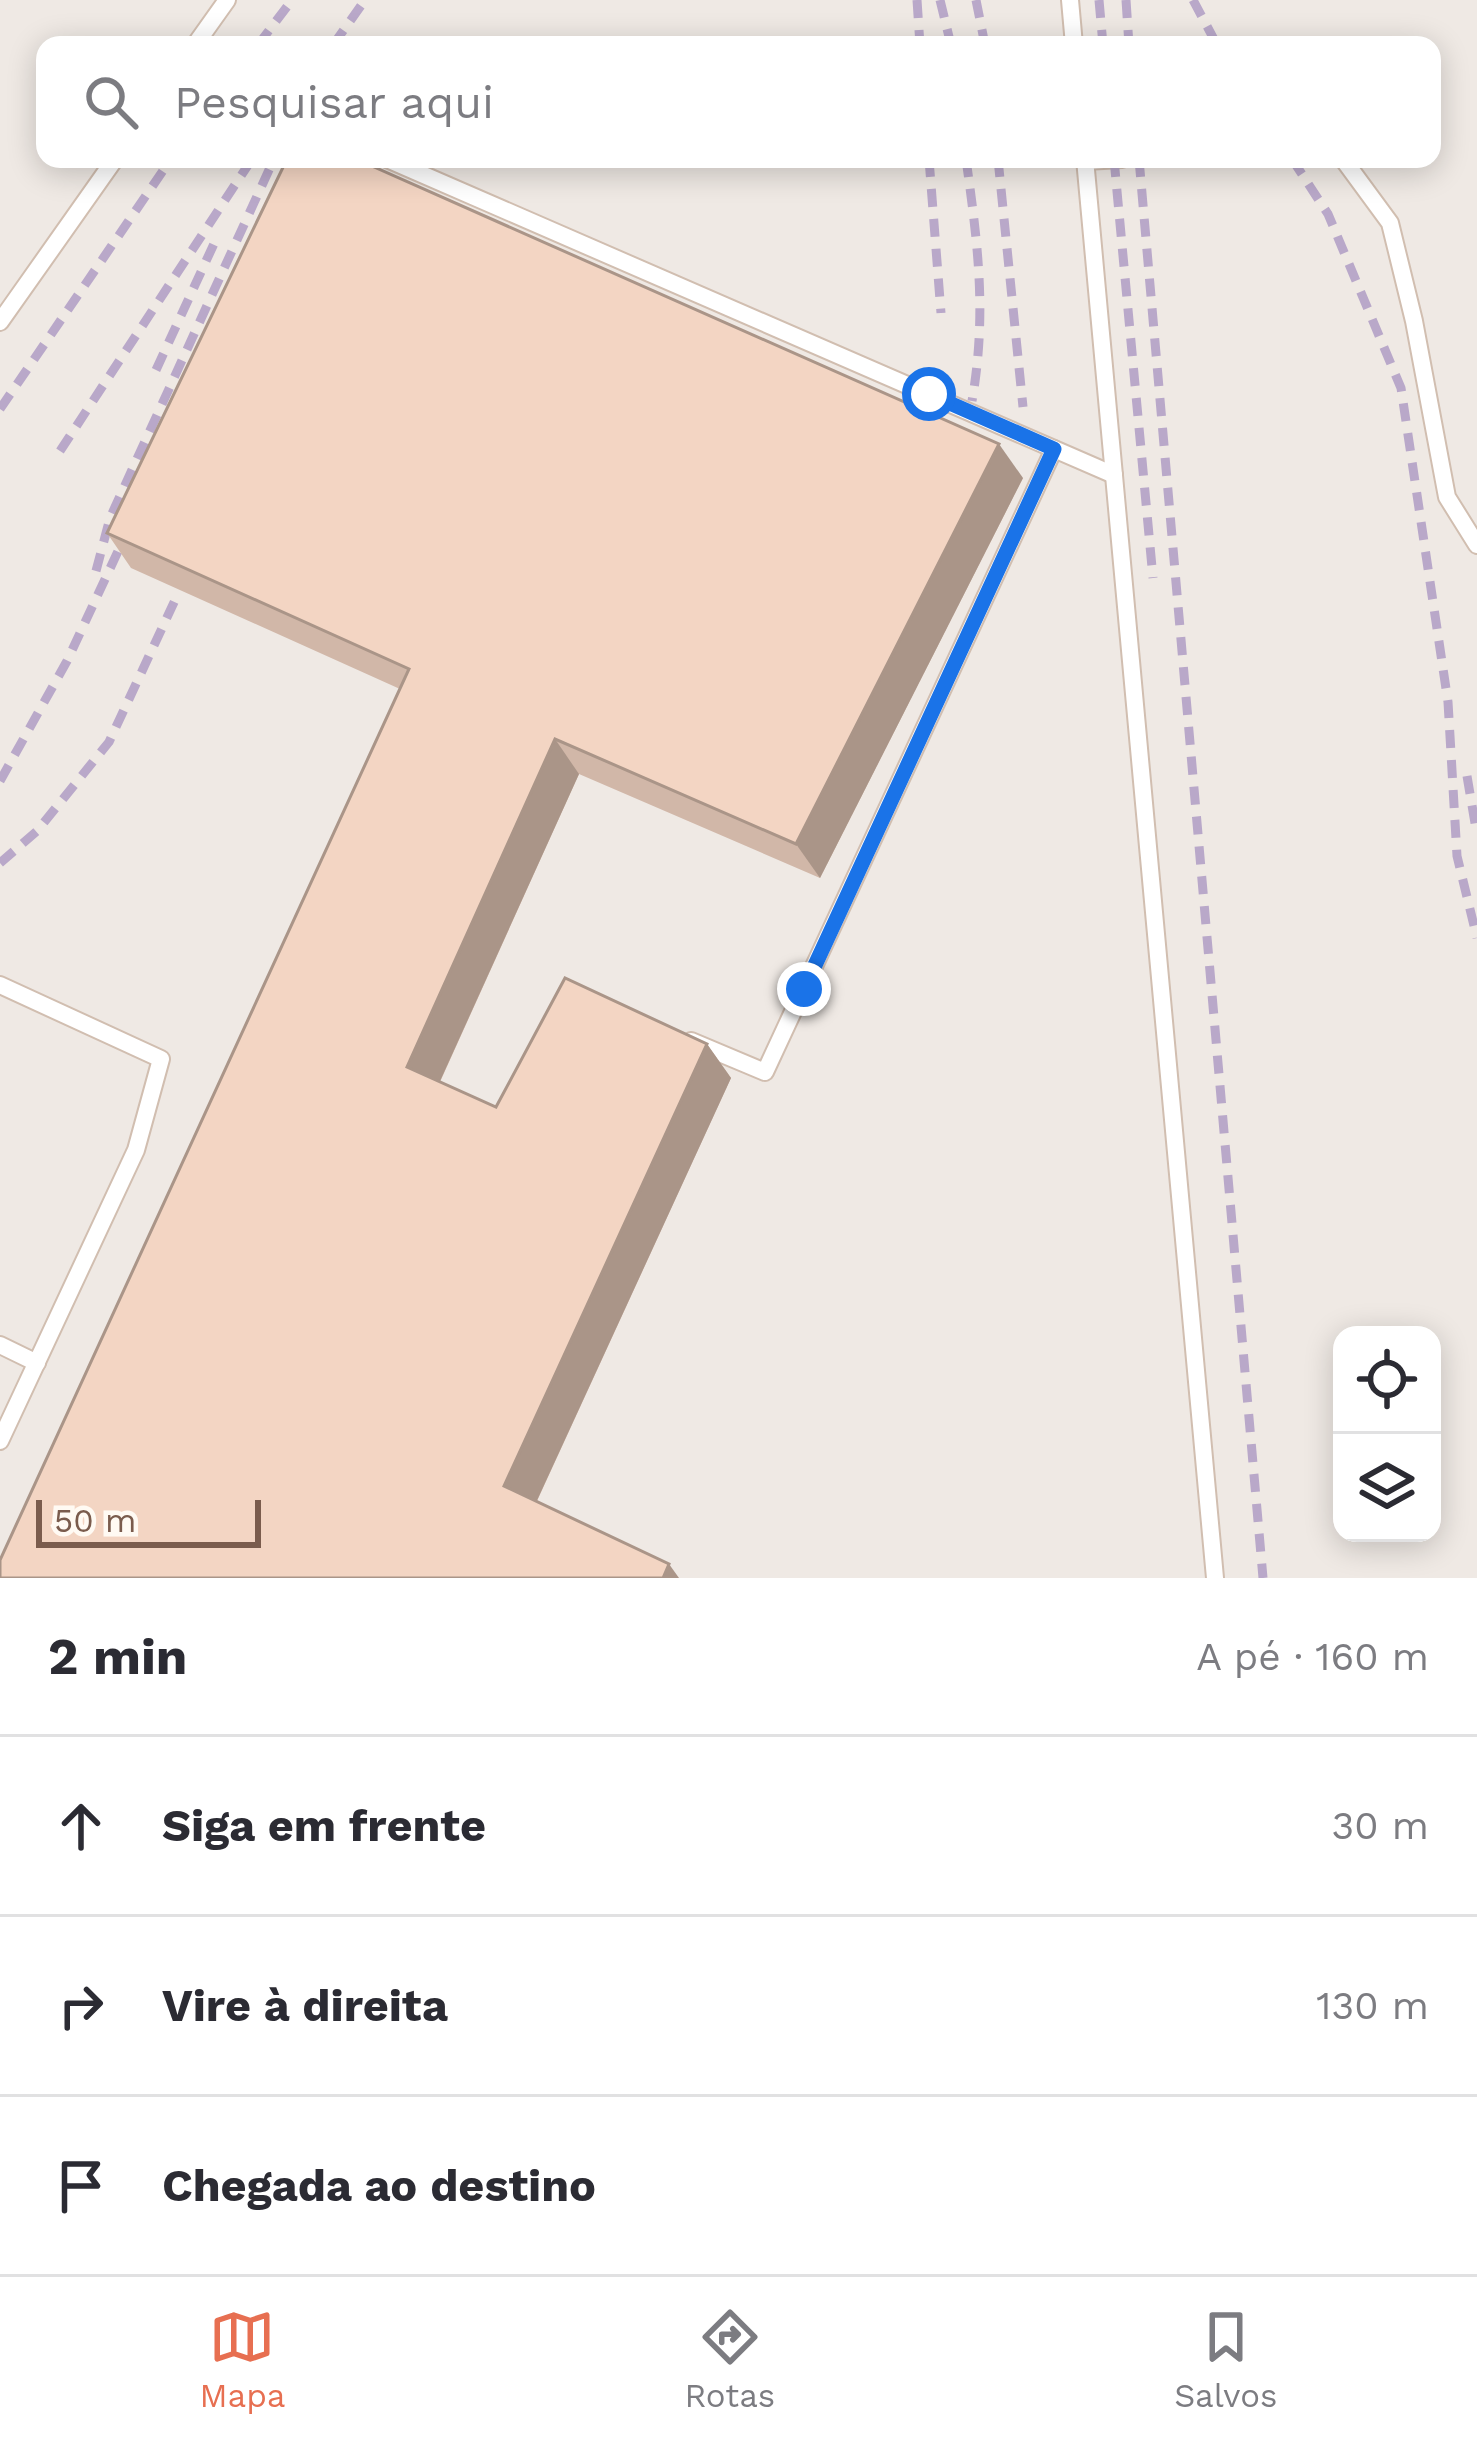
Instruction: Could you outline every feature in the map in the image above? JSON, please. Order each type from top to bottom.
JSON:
[{"type":"lane","points":[[202,36],[227,0]]},
{"type":"lane","points":[[1070,0],[1073,36]]},
{"type":"lane","points":[[0,322],[109,168]]},
{"type":"lane","points":[[408,168],[1114,475]]},
{"type":"lane","points":[[1086,168],[1215,1578]]},
{"type":"lane","points":[[1350,168],[1390,223],[1447,497],[1477,545]]},
{"type":"lane","points":[[680,1036],[765,1072],[1054,449]]},
{"type":"lane","points":[[0,986],[161,1059],[136,1150],[0,1441]]},
{"type":"lane","points":[[0,1345],[37,1363]]},
{"type":"shaded area","points":[[0,0],[1477,0],[1477,1578],[0,1578]]},
{"type":"building","points":[[283,168],[376,168],[999,444],[796,844],[555,739],[407,1067],[496,1107],[565,978],[707,1044],[504,1486],[669,1564],[663,1578],[0,1578],[0,1560],[409,669],[107,533]]},
{"type":"railway","points":[[265,36],[292,0]]},
{"type":"railway","points":[[339,36],[365,0]]},
{"type":"railway","points":[[917,0],[919,36]]},
{"type":"railway","points":[[940,0],[949,36]]},
{"type":"railway","points":[[976,0],[983,36]]},
{"type":"railway","points":[[1099,0],[1102,36]]},
{"type":"railway","points":[[1126,0],[1128,36]]},
{"type":"railway","points":[[1193,0],[1212,36]]},
{"type":"railway","points":[[0,409],[165,168]]},
{"type":"railway","points":[[60,451],[246,168]]},
{"type":"railway","points":[[96,571],[110,518],[270,168]]},
{"type":"railway","points":[[930,168],[941,313]]},
{"type":"railway","points":[[967,168],[980,309],[972,401]]},
{"type":"railway","points":[[999,168],[1023,407]]},
{"type":"railway","points":[[1115,168],[1153,578]]},
{"type":"railway","points":[[1140,168],[1263,1578]]},
{"type":"railway","points":[[1298,168],[1328,214],[1401,388],[1448,702],[1457,856],[1477,938]]},
{"type":"railway","points":[[156,370],[218,235]]},
{"type":"railway","points":[[0,781],[67,661],[133,519]]},
{"type":"railway","points":[[0,863],[37,831],[109,742],[176,598]]},
{"type":"railway","points":[[1467,776],[1477,835]]},
{"type":"route","points":[[804,989],[1054,449],[929,394]]}]
